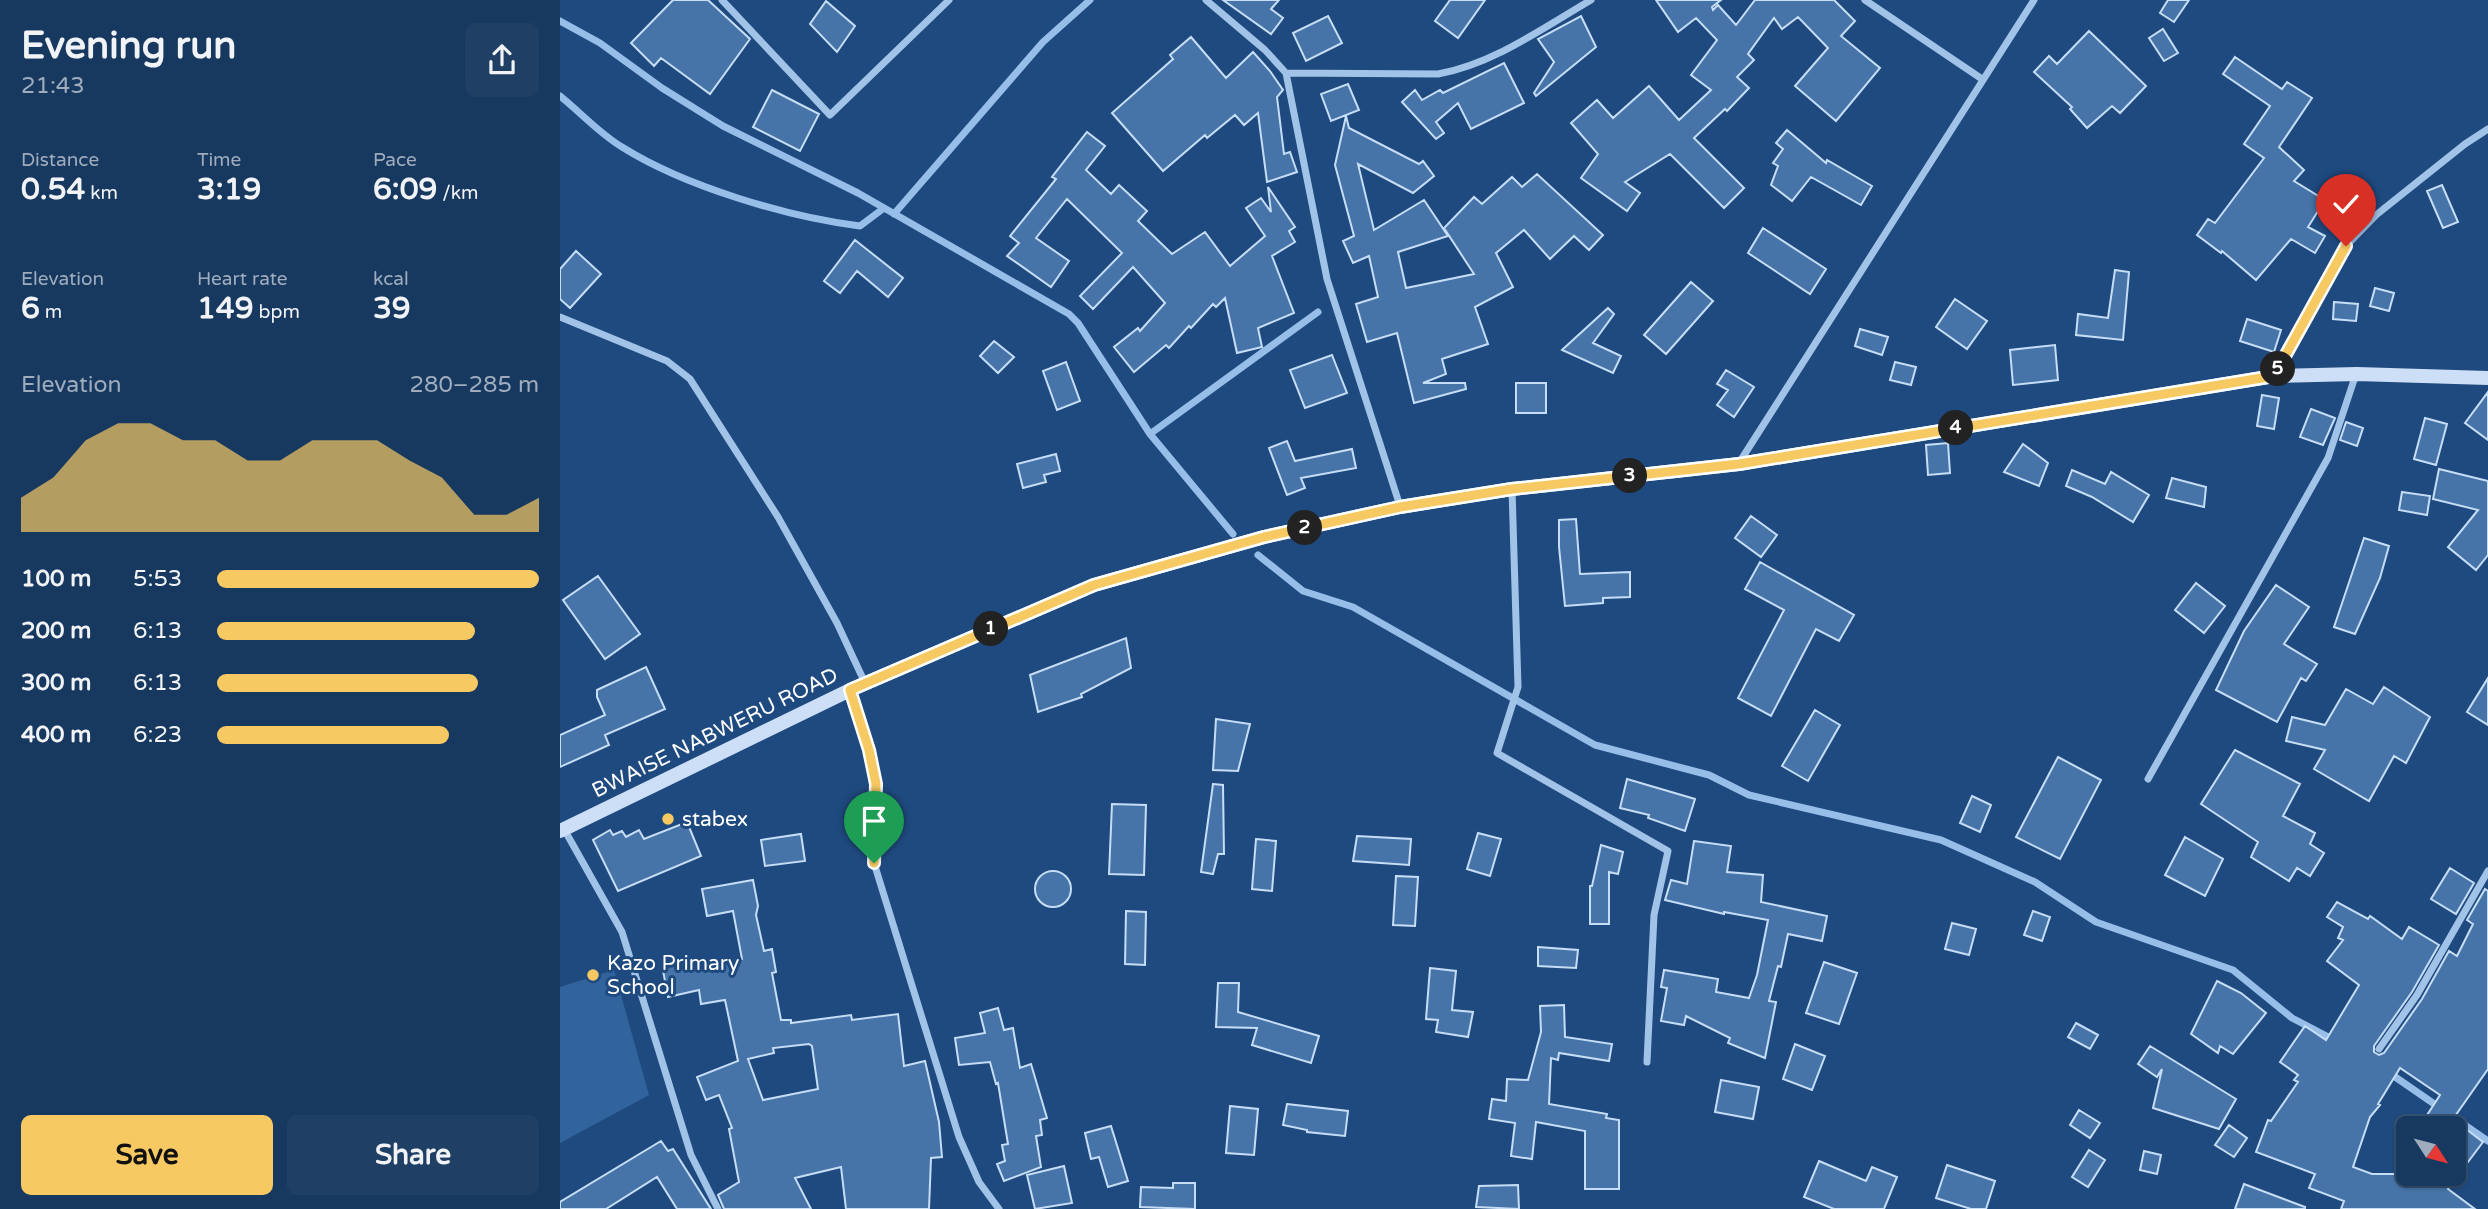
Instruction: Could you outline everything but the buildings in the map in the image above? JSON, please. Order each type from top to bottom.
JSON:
[{"type":"main road","name":"BWAISE NABWERU ROAD","points":[[562,830],[850,690],[1094,585],[1264,537],[1400,507],[1512,489],[1739,464],[2274,376],[2357,374],[2488,378]]},
{"type":"street","points":[[722,0],[830,115],[949,0]]},
{"type":"street","points":[[1206,0],[1265,50],[1286,73],[1326,279],[1400,507]]},
{"type":"street","points":[[1286,73],[1437,74],[1460,70],[1511,47],[1591,0]]},
{"type":"street","points":[[1866,0],[1982,79]]},
{"type":"street","points":[[1739,464],[2034,0]]},
{"type":"street","points":[[2274,376],[2346,246],[2376,215],[2465,144],[2488,129]]},
{"type":"street","points":[[560,317],[667,361],[690,379],[778,517],[837,623],[866,684]]},
{"type":"street","points":[[2148,779],[2328,458],[2357,374]]},
{"type":"street","points":[[1512,489],[1518,687],[1497,753],[1668,851],[1654,915],[1647,1062]]},
{"type":"street","points":[[850,690],[869,750],[876,784],[874,863],[959,1137],[979,1182],[999,1209]]},
{"type":"street","points":[[562,830],[622,932],[687,1143],[718,1209]]},
{"type":"street","points":[[2379,1049],[2417,995],[2488,871]]},
{"type":"shaded area","points":[[614,970],[649,1095],[560,1143],[560,987]]},
{"type":"waterway","points":[[894,214],[1043,42],[1090,0]]},
{"type":"waterway","points":[[560,21],[600,43],[662,88],[723,126],[858,193],[1069,314],[1078,323],[1150,434],[1233,534]]},
{"type":"waterway","points":[[560,96],[614,142],[675,175],[705,187],[769,207],[860,226],[884,208]]},
{"type":"waterway","points":[[1150,434],[1318,312]]},
{"type":"waterway","points":[[1258,555],[1303,591],[1353,607],[1595,745],[1709,775],[1749,795],[1941,840],[2035,882],[2096,922],[2233,970],[2292,1018],[2336,1041]]},
{"type":"waterway","points":[[2388,1072],[2488,1141]]},
{"type":"place","name":"stabex","points":[[668,819]]},
{"type":"place","name":"Kazo Primary School","points":[[593,975]]},
{"type":"route","points":[[874,863],[876,784],[869,750],[850,690],[1094,585],[1264,537],[1400,507],[1512,489],[1739,464],[2274,376],[2346,246]]}]
